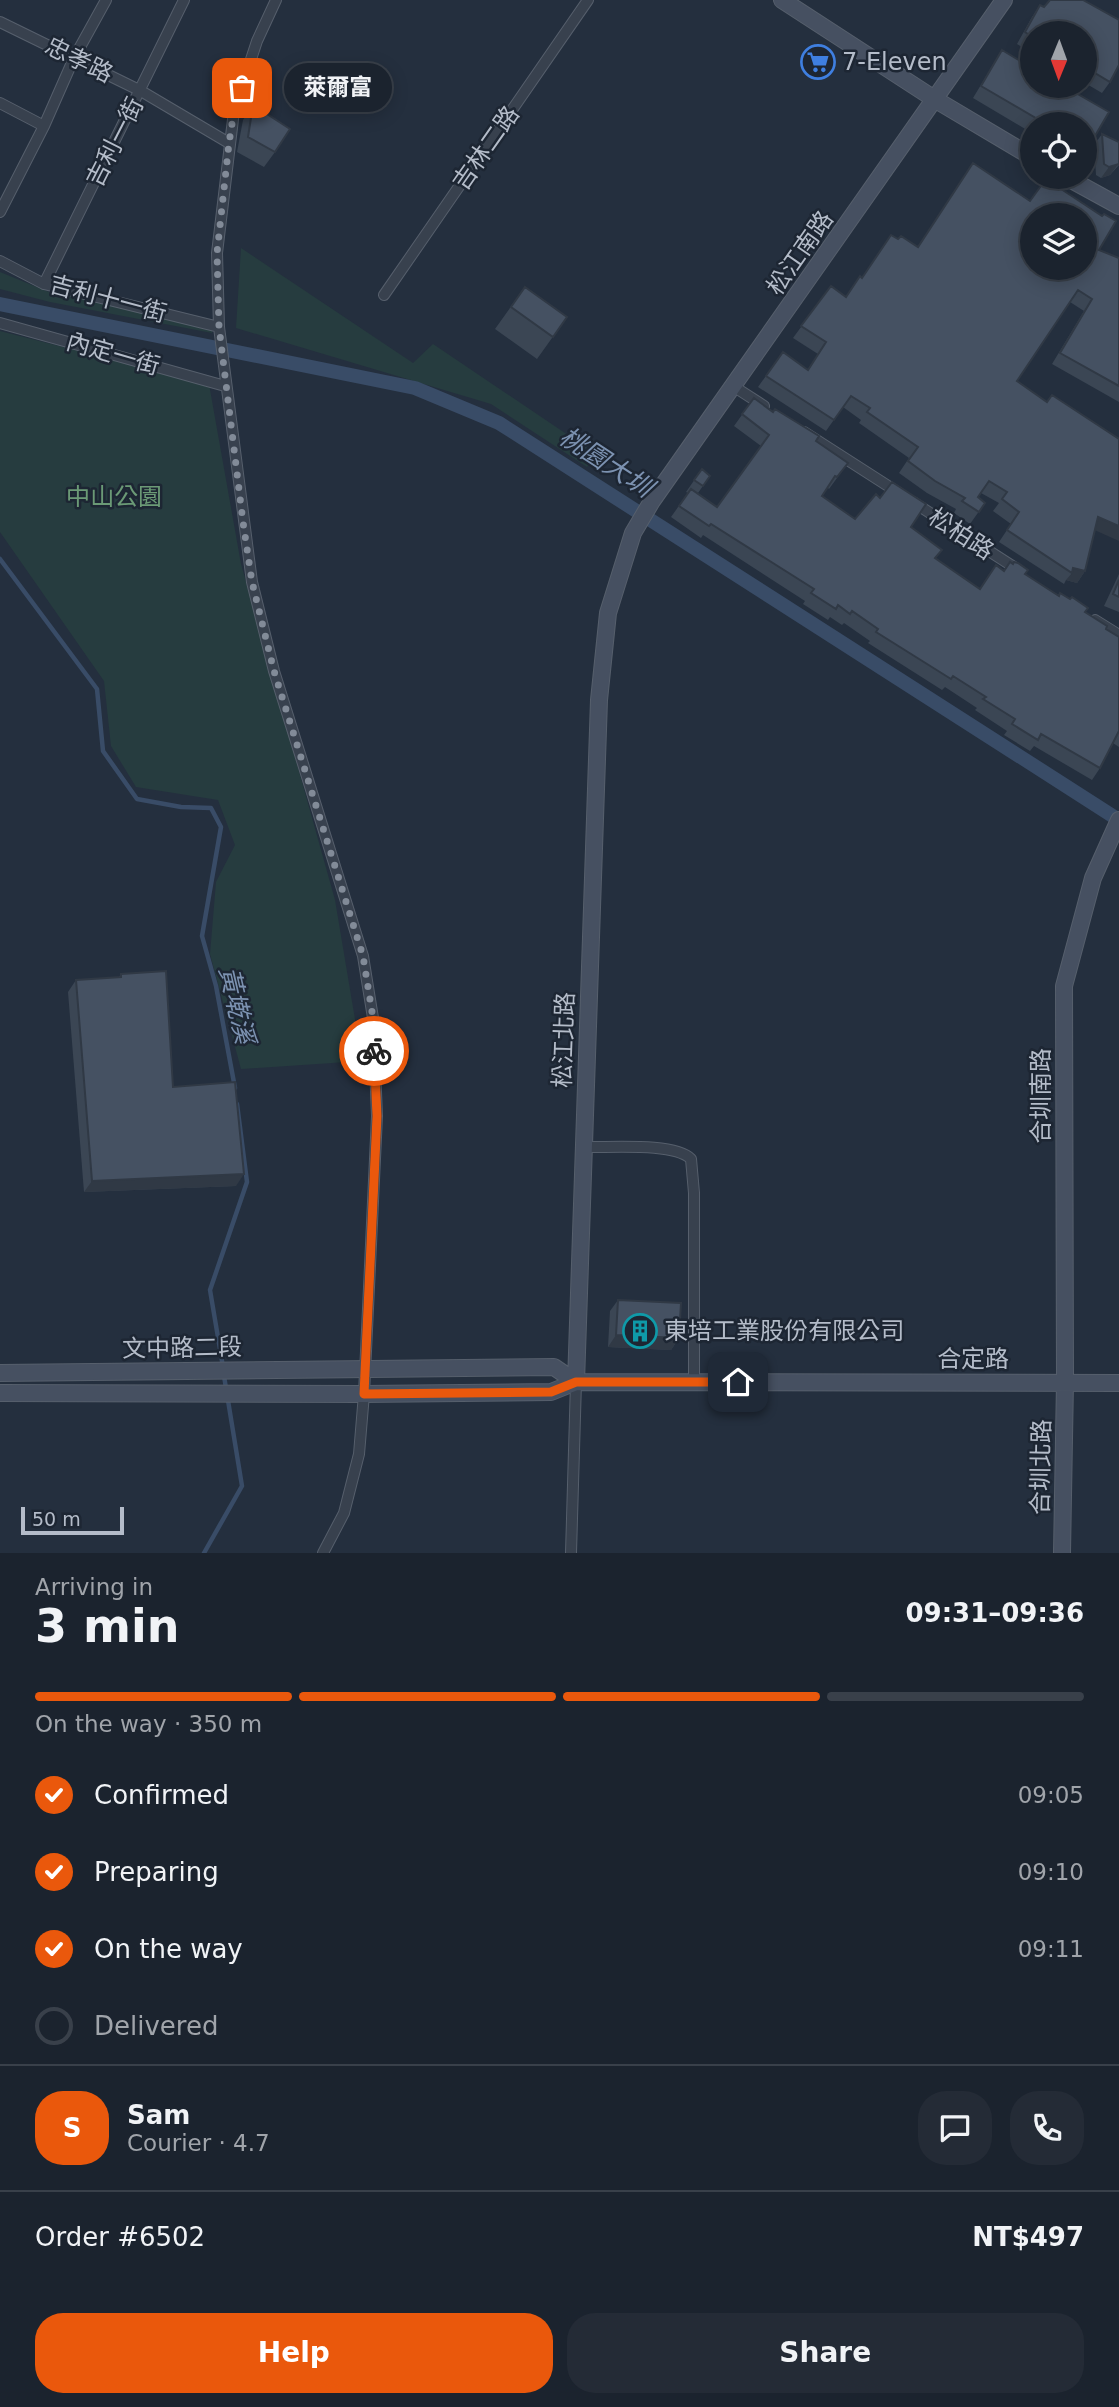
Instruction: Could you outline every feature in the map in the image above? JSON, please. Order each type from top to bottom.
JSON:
[{"type":"street","name":"吉利一街","points":[[44,284],[184,0]]},
{"type":"street","name":"吉林二路","points":[[384,295],[588,0]]},
{"type":"street","points":[[782,0],[936,100],[1020,150]]},
{"type":"street","name":"松江南路","points":[[634,533],[648,507],[1004,0]]},
{"type":"street","points":[[0,212],[44,126],[102,1]]},
{"type":"street","points":[[273,1],[234,111],[217,253],[220,340],[252,582],[274,671],[363,956],[373,1018],[377,1116],[359,1454],[344,1513],[323,1553]]},
{"type":"street","name":"忠孝路","points":[[0,22],[141,91],[229,143]]},
{"type":"street","points":[[0,103],[44,126]]},
{"type":"street","points":[[0,185],[12,191]]},
{"type":"street","points":[[1088,189],[1119,206]]},
{"type":"street","name":"吉利十一街","points":[[0,261],[44,284],[219,327]]},
{"type":"street","name":"內定一街","points":[[0,323],[225,386]]},
{"type":"street","points":[[733,386],[768,409]]},
{"type":"street","name":"松柏路","points":[[792,424],[1026,575]]},
{"type":"street","name":"松江北路","points":[[571,1553],[598,700],[608,613],[634,533]]},
{"type":"street","points":[[1084,613],[1119,635]]},
{"type":"street","name":"合圳南路","points":[[1065,1382],[1064,986],[1093,878],[1119,820]]},
{"type":"street","points":[[583,1147],[670,1150],[686,1153],[691,1159],[694,1207],[694,1382]]},
{"type":"street","name":"合定路","points":[[365,1369],[554,1367],[576,1382]]},
{"type":"street","name":"文中路二段","points":[[0,1373],[365,1369]]},
{"type":"street","name":"合定路","points":[[364,1394],[551,1392],[576,1382],[1119,1383]]},
{"type":"street","name":"合圳北路","points":[[1062,1553],[1065,1382]]},
{"type":"street","name":"文中路二段","points":[[0,1393],[364,1394]]},
{"type":"green space","points":[[241,248],[413,363],[433,344],[596,454],[587,467],[491,404],[236,328]]},
{"type":"green space","points":[[0,272],[49,292],[212,323],[212,333],[50,302],[0,289]]},
{"type":"green space","name":"中山公園","points":[[0,331],[209,384],[241,564],[335,900],[362,1061],[241,1069],[210,954],[216,882],[235,845],[218,800],[136,787],[111,746],[104,681],[0,532]]},
{"type":"building","points":[[1050,0],[1083,0],[1119,20],[1119,65],[1110,82],[1097,74],[1097,21],[1031,21],[1040,5],[1044,7]]},
{"type":"building","points":[[1002,50],[1020,61],[1020,98],[1085,98],[1109,112],[1097,133],[1097,112],[1025,112],[981,86]]},
{"type":"building","points":[[253,105],[290,129],[275,152],[248,137]]},
{"type":"building","points":[[1102,134],[1119,142],[1119,164],[1109,167],[1104,164]]},
{"type":"building","points":[[973,163],[1030,201],[1039,189],[1061,189],[1082,203],[1020,203],[1020,280],[1097,280],[1097,213],[1116,221],[1099,250],[1119,258],[1119,386],[1060,353],[1092,299],[1078,290],[1017,381],[1047,402],[1052,395],[1119,439],[1119,526],[1098,517],[1085,571],[1073,568],[1072,573],[1007,530],[1019,512],[1002,499],[1007,492],[989,481],[978,497],[985,503],[979,512],[962,501],[965,498],[908,461],[918,447],[867,412],[870,408],[851,396],[834,420],[766,376],[783,352],[808,370],[826,342],[801,326],[831,286],[846,297],[891,235],[898,239],[901,236],[918,247]]},
{"type":"building","points":[[525,287],[567,317],[553,337],[511,307]]},
{"type":"building","points":[[754,398],[773,412],[775,409],[819,436],[816,441],[848,463],[837,477],[835,476],[822,496],[855,519],[876,494],[880,498],[892,482],[926,504],[911,527],[942,550],[935,558],[980,589],[996,565],[1004,571],[1010,562],[1018,563],[1028,570],[1025,574],[1059,596],[1060,593],[1070,599],[1072,597],[1088,608],[1085,612],[1119,637],[1119,731],[1100,768],[1041,734],[1038,740],[1012,724],[1015,719],[983,699],[986,697],[953,676],[951,679],[876,632],[878,629],[852,611],[850,614],[838,605],[836,609],[811,593],[814,589],[679,506],[691,489],[717,507],[769,435],[742,414]]},
{"type":"building","points":[[702,469],[710,476],[703,486],[694,480]]},
{"type":"building","points":[[1119,580],[1119,597],[1113,594]]},
{"type":"building","points":[[166,971],[173,1087],[235,1082],[244,1174],[92,1181],[76,980]]},
{"type":"building","points":[[618,1300],[681,1303],[679,1338],[616,1335]]},
{"type":"waterway","name":"桃園大圳","points":[[0,304],[415,388],[499,423],[1119,820]]},
{"type":"waterway","name":"黃墘溪","points":[[0,559],[97,689],[103,751],[137,799],[181,807],[211,808],[221,827],[202,936],[216,986],[235,1088]]},
{"type":"waterway","name":"黃墘溪","points":[[223,1367],[210,1290],[247,1182],[237,1104]]},
{"type":"waterway","name":"黃墘溪","points":[[204,1553],[242,1486],[224,1376]]},
{"type":"way so far","points":[[242,88],[234,111],[229,143],[217,253],[219,327],[243,522],[252,582],[274,671],[363,956],[373,1018],[374,1051]]},
{"type":"place","name":"7-Eleven","points":[[818,62]]},
{"type":"place","name":"萊爾富","points":[[242,88]]},
{"type":"place","name":"東培工業股份有限公司","points":[[640,1331]]},
{"type":"route","points":[[374,1051],[377,1116],[364,1394],[551,1392],[576,1382],[738,1382]]}]
